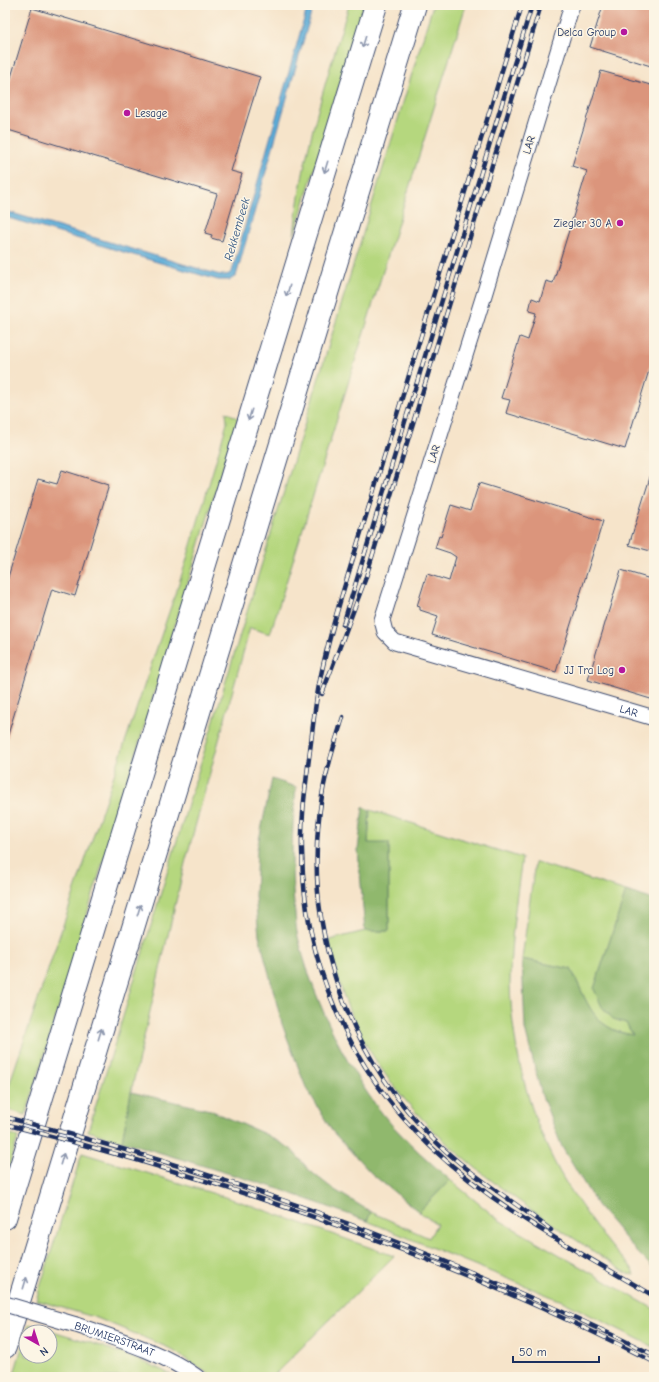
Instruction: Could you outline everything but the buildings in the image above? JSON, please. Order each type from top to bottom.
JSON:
[{"type":"highway","points":[[5,1218],[376,5]]},
{"type":"highway","points":[[5,1347],[415,5]]},
{"type":"street","name":"LAR","points":[[572,5],[484,295],[382,620],[385,632],[395,642],[654,718]]},
{"type":"street","name":"BRUMIERSTRAAT","points":[[5,1304],[76,1325],[125,1342],[169,1361],[197,1377]]},
{"type":"green space","points":[[349,5],[364,5],[294,236],[297,207],[308,148],[323,91]]},
{"type":"green space","points":[[433,5],[466,5],[270,634],[250,628],[185,863],[131,1092],[122,1141],[88,1131]]},
{"type":"green space","points":[[226,412],[238,418],[26,1115],[5,1109],[5,1097],[186,562],[227,423]]},
{"type":"green space","points":[[272,779],[296,787],[292,866],[296,928],[306,964],[324,1013],[335,1037],[361,1084],[376,1105],[405,1139],[450,1180],[419,1212],[372,1174],[332,1131],[305,1085],[282,1024],[259,935],[255,896],[257,849]]},
{"type":"green space","points":[[363,807],[370,810],[368,843],[389,843],[389,931],[365,931],[358,850]]},
{"type":"green space","points":[[370,810],[522,858],[512,937],[510,968],[512,1010],[519,1062],[533,1112],[554,1161],[566,1183],[596,1227],[616,1252],[630,1265],[635,1275],[628,1274],[547,1220],[468,1162],[432,1129],[400,1094],[372,1054],[349,1010],[338,976],[329,940],[365,931],[389,931],[389,843],[368,844]]},
{"type":"green space","points":[[535,862],[626,891],[594,989],[609,1015],[626,1023],[633,1035],[619,1032],[608,1027],[599,1020],[587,1003],[571,969],[522,959]]},
{"type":"green space","points":[[626,891],[654,900],[654,1269],[636,1251],[597,1205],[562,1147],[542,1096],[525,1029],[522,959],[571,969],[587,1002],[600,1020],[608,1027],[619,1032],[633,1035],[626,1023],[613,1019],[602,1007],[594,989]]},
{"type":"green space","points":[[131,1092],[210,1110],[267,1135],[291,1149],[310,1171],[333,1189],[371,1212],[367,1221],[279,1189],[122,1141]]},
{"type":"green space","points":[[5,1133],[18,1137],[5,1180]]},
{"type":"green space","points":[[82,1153],[241,1202],[394,1256],[272,1377],[213,1377],[169,1348],[97,1318],[36,1300]]},
{"type":"green space","points":[[450,1180],[499,1220],[654,1309],[654,1347],[562,1301],[367,1221],[371,1212],[429,1238],[437,1224],[419,1212]]},
{"type":"green space","points":[[58,1333],[122,1354],[158,1368],[176,1377],[13,1377],[18,1360],[18,1364],[58,1364]]},
{"type":"water","points":[[308,5],[313,5],[309,21],[236,276],[230,280],[218,280],[5,217],[5,211],[216,274],[230,274],[232,272]]},
{"type":"railway","points":[[522,5],[344,588],[322,668],[314,715],[302,824],[304,891],[311,932],[322,972],[336,1011],[354,1048],[376,1083],[401,1116],[430,1146],[455,1168],[509,1209],[566,1245],[654,1296]]},
{"type":"railway","points":[[343,625],[532,5]]},
{"type":"railway","points":[[322,694],[365,580],[541,5]]},
{"type":"railway","points":[[343,717],[328,766],[322,796],[317,843],[318,890],[324,936],[336,981],[353,1024],[375,1065],[402,1104],[433,1139],[475,1175],[551,1230]]},
{"type":"railway","points":[[5,1117],[89,1139],[172,1164],[254,1190],[336,1219],[417,1250],[496,1283],[576,1318],[654,1355]]},
{"type":"railway","points":[[5,1124],[172,1170],[336,1225],[497,1289],[576,1324],[654,1362]]},
{"type":"place","name":"Delca Group","points":[[624,32]]},
{"type":"place","name":"Lesage","points":[[127,113]]},
{"type":"place","name":"Ziegler 30 A","points":[[620,223]]},
{"type":"place","name":"JJ Tra Log","points":[[622,670]]},
{"type":"water label","name":"Rekkembeek","points":[[237,229]]}]
